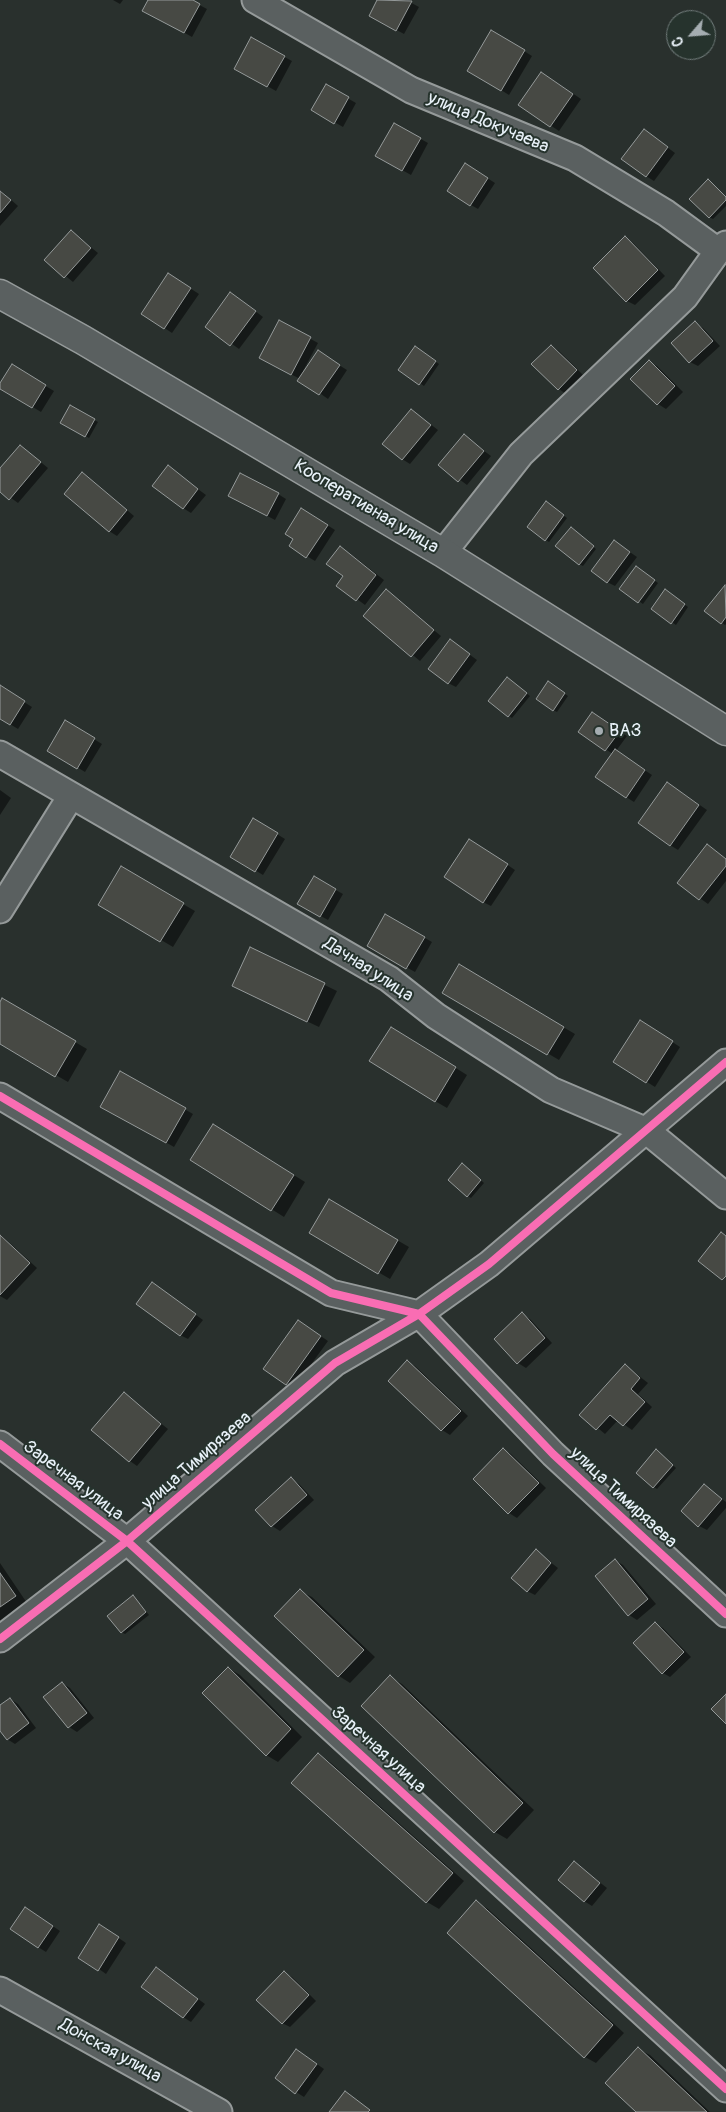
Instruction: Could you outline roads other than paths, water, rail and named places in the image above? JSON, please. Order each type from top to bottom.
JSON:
[{"type":"street","name":"улица Докучаева","points":[[255,0],[411,90],[575,158],[722,248]]},
{"type":"street","points":[[443,553],[522,454],[685,297],[722,248]]},
{"type":"street","name":"Кооперативная улица","points":[[0,294],[83,340],[443,553],[726,731]]},
{"type":"street","name":"Дачная улица","points":[[0,754],[389,979],[436,1016],[551,1090],[647,1130],[726,1196]]},
{"type":"street","points":[[0,910],[71,796]]},
{"type":"street","name":"улица Тимирязева","points":[[0,1639],[128,1541],[334,1363],[419,1314],[488,1264],[726,1062]]},
{"type":"street","points":[[0,1096],[331,1293],[419,1314]]},
{"type":"street","name":"улица Тимирязева","points":[[419,1314],[553,1454],[726,1614]]},
{"type":"street","name":"Заречная улица","points":[[0,1444],[128,1541],[726,2089]]},
{"type":"street","name":"Донская улица","points":[[0,1990],[219,2112]]},
{"type":"place","name":"ВАЗ","points":[[599,731]]}]
